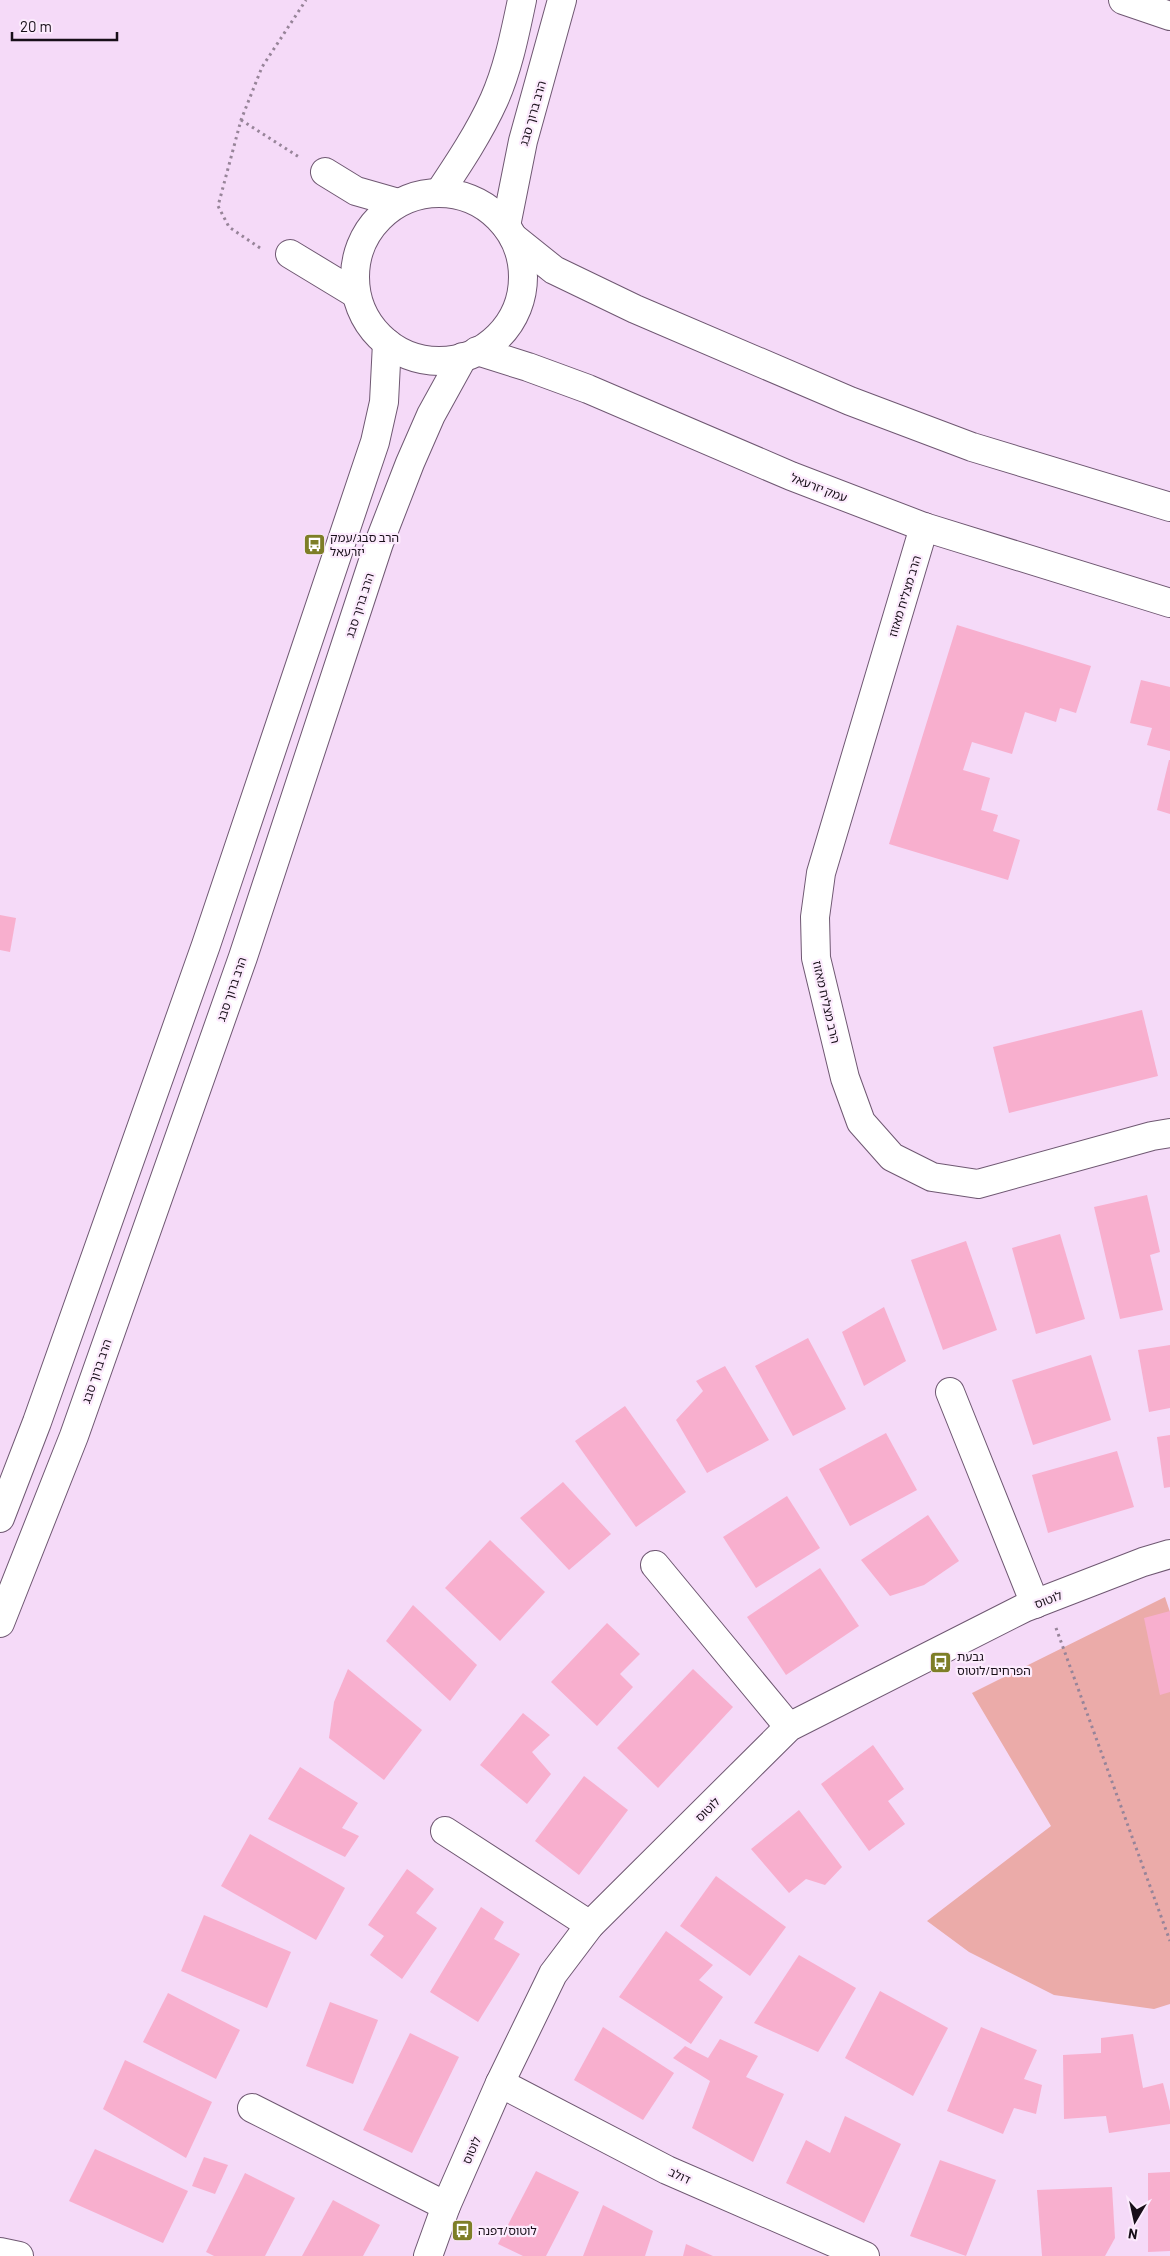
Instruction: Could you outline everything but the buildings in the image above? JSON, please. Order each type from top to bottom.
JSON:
[{"type":"street","points":[[439,193],[466,151],[494,99],[513,42],[522,0]]},
{"type":"street","name":"הרב ברוך סבג","points":[[510,232],[523,141],[562,0]]},
{"type":"street","points":[[1123,0],[1170,16]]},
{"type":"street","points":[[325,172],[356,190],[398,203]]},
{"type":"street","points":[[510,232],[519,250],[523,276],[518,303],[507,326],[488,344],[470,354],[437,361],[410,355],[387,343],[373,329],[362,312],[356,294],[354,272],[358,251],[367,232],[381,215],[398,203],[418,195],[439,193],[458,195],[476,202],[492,212],[510,232],[554,270],[636,309],[850,401],[972,447],[1170,507]]},
{"type":"street","points":[[290,254],[356,294]]},
{"type":"street","points":[[0,1518],[37,1422],[206,945],[372,451],[384,402],[387,343]]},
{"type":"street","name":"הרב ברוך סבג","points":[[0,1623],[74,1436],[239,967],[379,543],[431,415],[470,354]]},
{"type":"street","name":"עמק יזרעאל","points":[[470,354],[528,367],[588,389],[790,476],[924,527],[1170,602]]},
{"type":"street","name":"הרב מצליח מאזוז","points":[[924,527],[821,873],[815,917],[816,958],[845,1078],[862,1122],[892,1157],[932,1177],[978,1184],[1152,1136],[1170,1133]]},
{"type":"street","points":[[950,1392],[1040,1602]]},
{"type":"street","name":"לוטוס","points":[[428,2256],[446,2206],[500,2084],[553,1974],[590,1925],[789,1727],[1040,1602],[1144,1562],[1170,1554]]},
{"type":"street","points":[[655,1565],[789,1727]]},
{"type":"street","points":[[446,1831],[590,1925]]},
{"type":"street","name":"דולב","points":[[500,2084],[667,2170],[865,2256]]},
{"type":"street","points":[[252,2108],[446,2206]]},
{"type":"street","points":[[0,2252],[19,2256]]},
{"type":"path","points":[[290,254],[260,248],[229,228],[218,206],[241,120],[262,67],[306,0]]},
{"type":"path","points":[[241,120],[325,172]]},
{"type":"path","points":[[1040,1602],[1170,1941]]},
{"type":"shaded area","points":[[1165,1597],[1170,1612],[1170,2004],[1154,2009],[1054,1995],[969,1952],[927,1921],[1051,1826],[972,1693]]},
{"type":"place","name":"הרב סבג/עמק יזרעאל","points":[[314,544]]},
{"type":"place","name":"גבעת הפרחים/לוטוס","points":[[941,1663]]},
{"type":"place","name":"לוטוס/דפנה","points":[[462,2230]]}]
